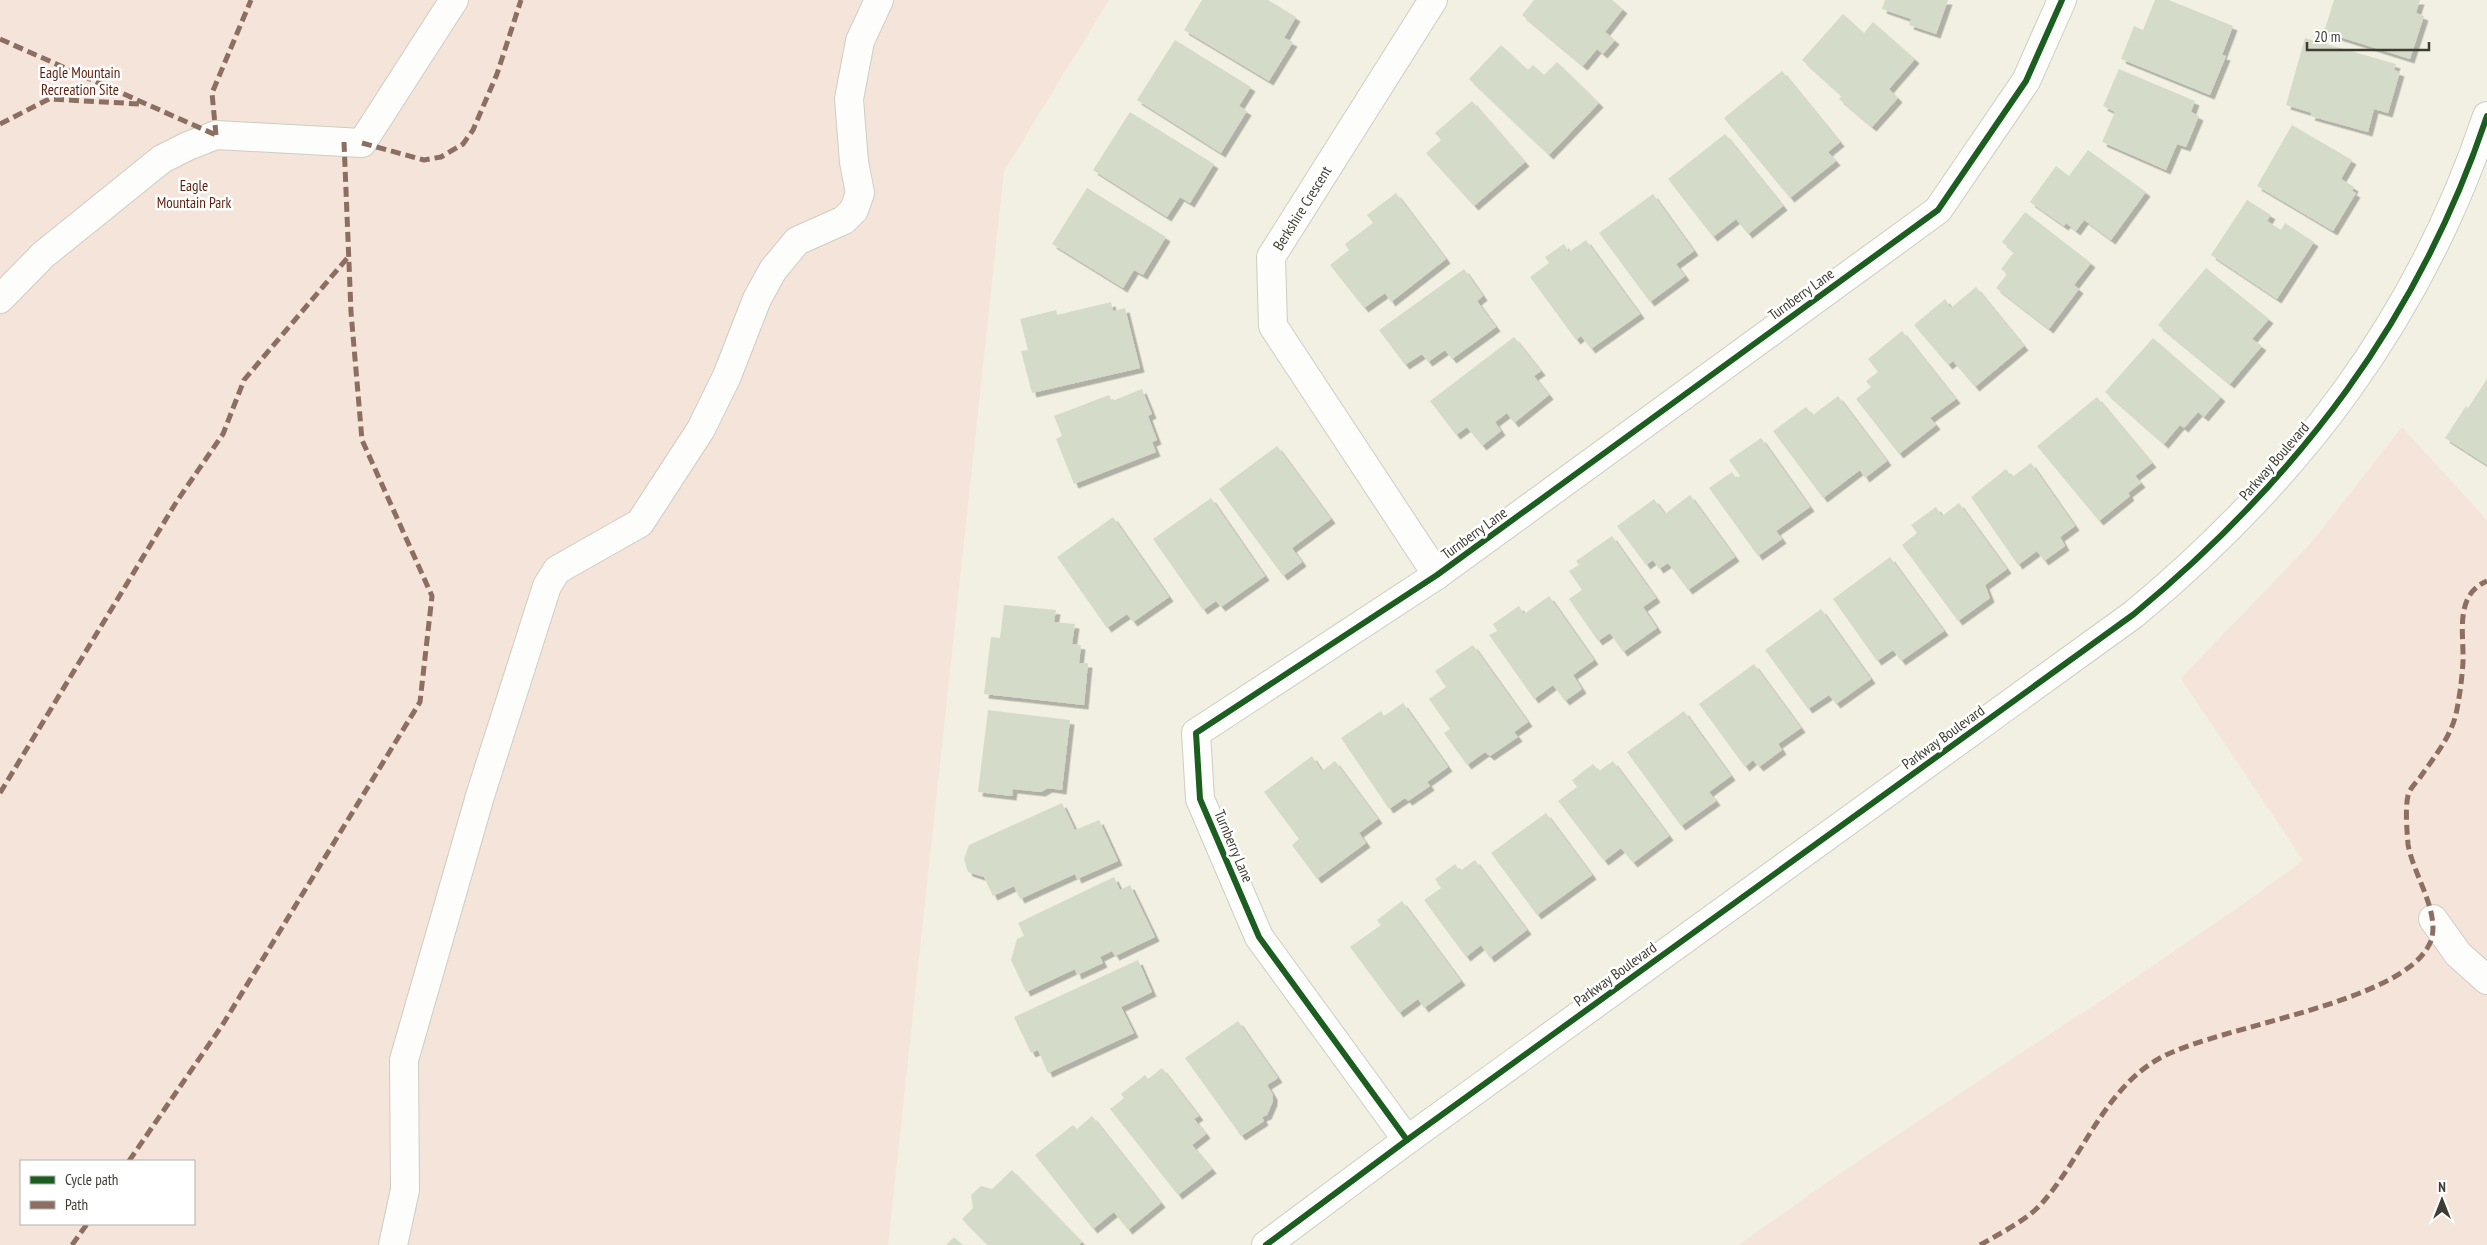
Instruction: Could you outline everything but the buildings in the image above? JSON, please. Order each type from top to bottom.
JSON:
[{"type":"street","points":[[0,299],[44,255],[162,159],[188,146],[216,135],[362,143],[454,0]]},
{"type":"street","points":[[393,1245],[405,1190],[404,1060],[480,796],[547,586],[557,570],[640,523],[701,429],[727,376],[757,299],[773,270],[797,241],[844,220],[854,210],[860,193],[854,162],[849,99],[860,41],[879,0]]},
{"type":"street","name":"Berkshire Crescent","points":[[1434,0],[1271,257],[1272,326],[1437,575]]},
{"type":"street","name":"Turnberry Lane","points":[[1407,1140],[1259,937],[1200,799],[1196,733],[1437,575],[1938,210],[2026,81],[2062,0]]},
{"type":"street","name":"Parkway Boulevard","points":[[1266,1245],[1407,1140],[2126,620],[2187,570],[2238,522],[2284,472],[2354,380],[2387,332],[2415,282],[2451,208],[2487,116]]},
{"type":"street","points":[[2433,919],[2458,954],[2487,980]]},
{"type":"green space","points":[[0,0],[1109,0],[1004,171],[888,1245],[0,1245]]},
{"type":"green space","points":[[2402,427],[2487,520],[2487,1245],[1739,1245],[1878,1148],[2161,961],[2300,863],[2302,859],[2181,678],[2311,543]]},
{"type":"marked path","points":[[216,135],[212,93],[251,0]]},
{"type":"marked path","points":[[362,143],[424,160],[441,157],[463,144],[473,130],[497,74],[521,0]]},
{"type":"marked path","points":[[0,39],[216,135]]},
{"type":"marked path","points":[[0,124],[49,99],[140,104]]},
{"type":"marked path","points":[[130,1160],[223,1024],[420,702],[432,596],[362,440],[351,312],[344,142]]},
{"type":"marked path","points":[[0,793],[177,501],[223,434],[244,380],[349,256]]},
{"type":"marked path","points":[[1980,1245],[2022,1220],[2043,1202],[2058,1183],[2111,1103],[2126,1084],[2144,1069],[2164,1056],[2192,1045],[2308,1011],[2384,982],[2412,965],[2429,945],[2433,934],[2433,921],[2408,844],[2407,801],[2410,791],[2437,753],[2452,727],[2457,709],[2463,662],[2462,628],[2465,605],[2469,596],[2477,587],[2487,581]]},
{"type":"marked path","points":[[72,1245],[86,1225]]},
{"type":"cycle path","points":[[1407,1140],[1259,937],[1200,799],[1196,733],[1437,575],[1938,210],[2026,81],[2062,0]]},
{"type":"cycle path","points":[[1266,1245],[1407,1140],[2134,614],[2193,562],[2249,507],[2300,450],[2346,390],[2389,327],[2426,261],[2459,190],[2487,116]]},
{"type":"park label","name":"Eagle Mountain Recreation Site","points":[[80,80]]},
{"type":"park label","name":"Eagle Mountain Park","points":[[194,194]]}]
